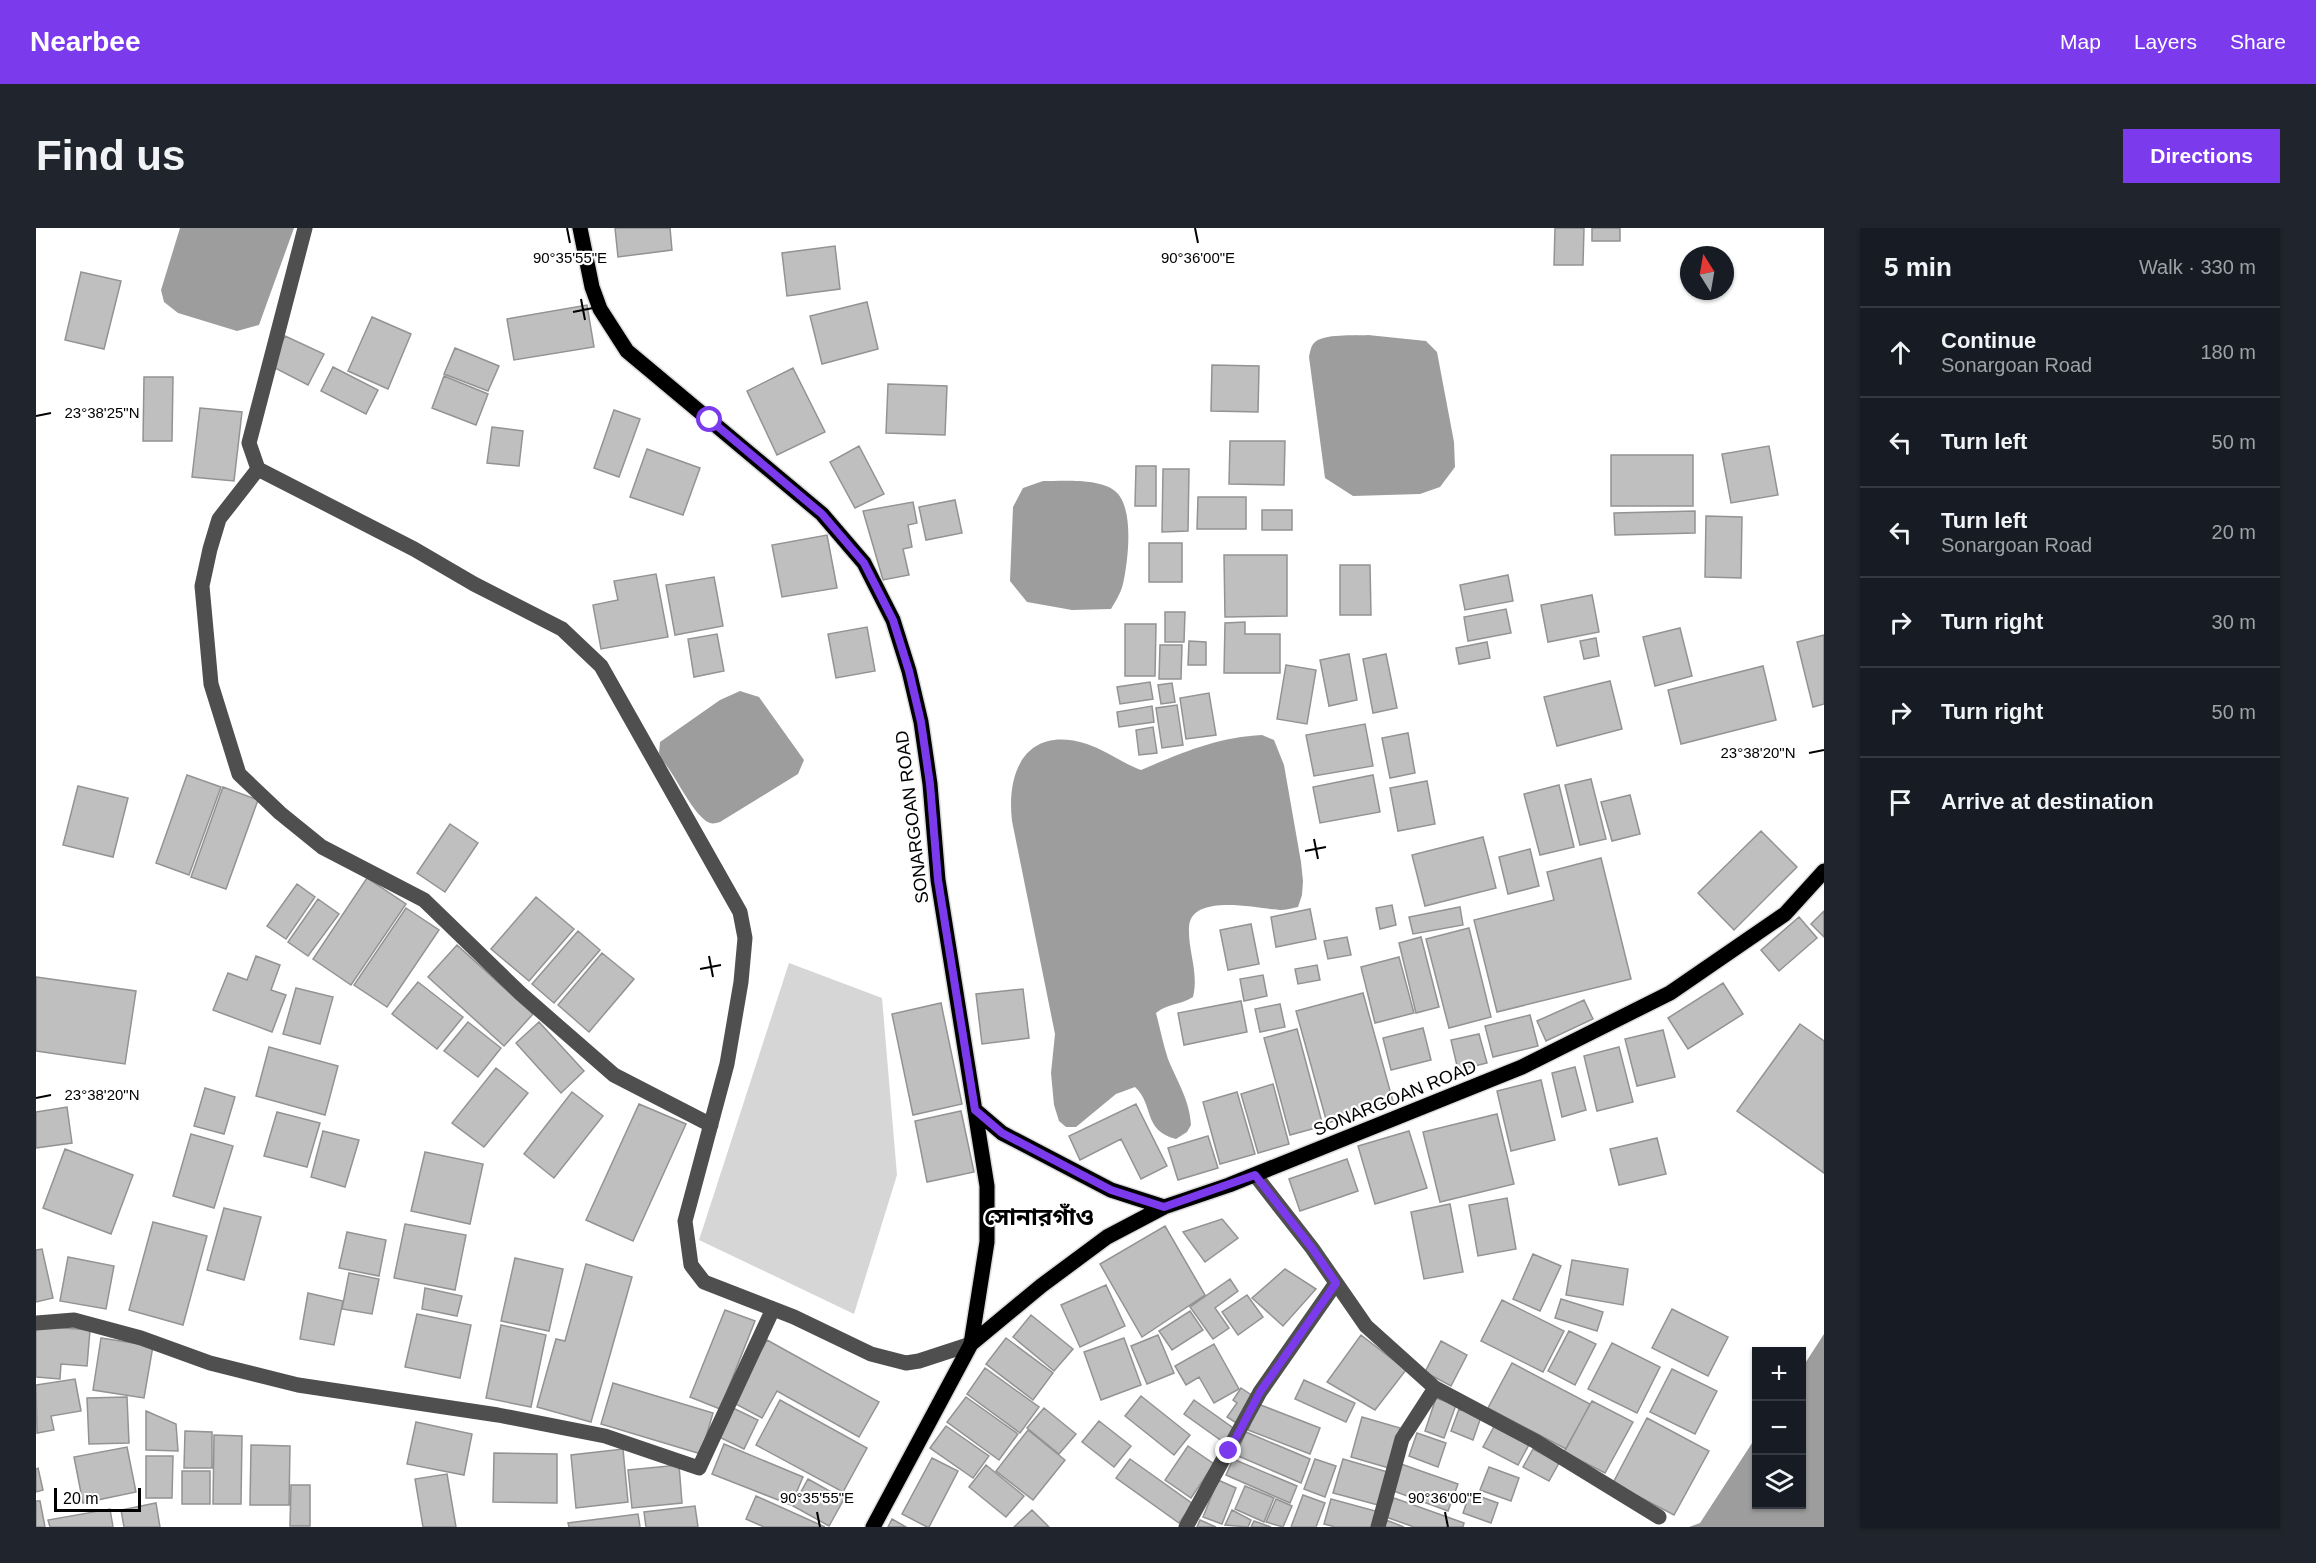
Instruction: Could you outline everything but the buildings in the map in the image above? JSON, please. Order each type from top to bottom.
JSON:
[{"type":"main road","name":"SONARGOAN ROAD","points":[[580,228],[592,287],[600,309],[627,351],[822,514],[864,563],[893,620],[909,671],[921,722],[930,784],[938,880],[987,1186],[987,1242],[971,1344],[873,1527]]},
{"type":"main road","name":"SONARGOAN ROAD","points":[[971,1344],[1041,1286],[1107,1237],[1164,1207],[1255,1175],[1522,1067],[1670,993],[1785,914],[1824,871]]},
{"type":"main road","points":[[975,1110],[1002,1133],[1111,1190],[1164,1207]]},
{"type":"street","points":[[305,228],[249,443],[258,469],[414,549],[474,584],[562,629],[601,666],[740,912],[745,938],[741,982],[727,1064],[685,1221],[691,1265],[704,1282],[794,1317],[871,1354],[906,1363],[971,1344]]},
{"type":"street","points":[[258,469],[219,519],[202,586],[211,684],[239,774],[280,813],[322,847],[424,900],[520,993],[614,1075],[711,1125]]},
{"type":"street","points":[[1255,1175],[1312,1248],[1366,1326],[1435,1388],[1535,1441],[1659,1517]]},
{"type":"street","points":[[1186,1527],[1260,1392],[1336,1283]]},
{"type":"street","points":[[36,1323],[74,1320],[141,1338],[210,1363],[298,1385],[498,1415],[605,1436],[699,1468],[773,1309]]},
{"type":"street","points":[[1378,1527],[1402,1439],[1435,1388]]},
{"type":"shaded area","points":[[180,228],[294,228],[259,325],[237,331],[178,313],[164,302],[161,290]]},
{"type":"shaded area","points":[[1368,335],[1426,341],[1437,352],[1454,442],[1455,467],[1440,487],[1420,494],[1353,496],[1325,478],[1309,357],[1311,349],[1314,343],[1324,338]]},
{"type":"shaded area","points":[[1043,481],[1080,481],[1100,484],[1115,491],[1121,499],[1128,522],[1128,549],[1122,587],[1111,609],[1072,610],[1027,602],[1010,581],[1013,507],[1023,488]]},
{"type":"shaded area","points":[[740,691],[759,697],[804,760],[798,774],[720,822],[711,823],[694,809],[662,760],[659,753],[660,742],[720,700]]},
{"type":"shaded area","points":[[1262,735],[1274,740],[1284,765],[1301,862],[1302,895],[1298,907],[1289,909],[1213,906],[1201,910],[1192,917],[1189,928],[1195,979],[1193,997],[1165,1007],[1156,1013],[1168,1059],[1188,1108],[1191,1125],[1187,1132],[1176,1139],[1165,1135],[1153,1124],[1145,1102],[1135,1087],[1116,1094],[1076,1127],[1066,1127],[1059,1121],[1054,1105],[1051,1073],[1055,1034],[1012,821],[1011,802],[1017,769],[1025,756],[1035,747],[1049,741],[1066,740],[1087,744],[1141,770],[1215,742]]},
{"type":"shaded area","points":[[789,963],[882,998],[897,1175],[854,1314],[699,1240]]},
{"type":"shaded area","points":[[1824,1334],[1824,1527],[1689,1527],[1700,1523],[1752,1443],[1752,1509],[1806,1509],[1806,1362]]},
{"type":"district","name":"সোনারগাঁও","points":[[1039,1217]]},
{"type":"route","points":[[710,420],[822,514],[864,563],[893,620],[909,671],[921,722],[930,784],[938,880],[975,1110],[1002,1133],[1111,1190],[1164,1207],[1255,1175],[1312,1248],[1336,1283],[1260,1392],[1229,1451]]}]
